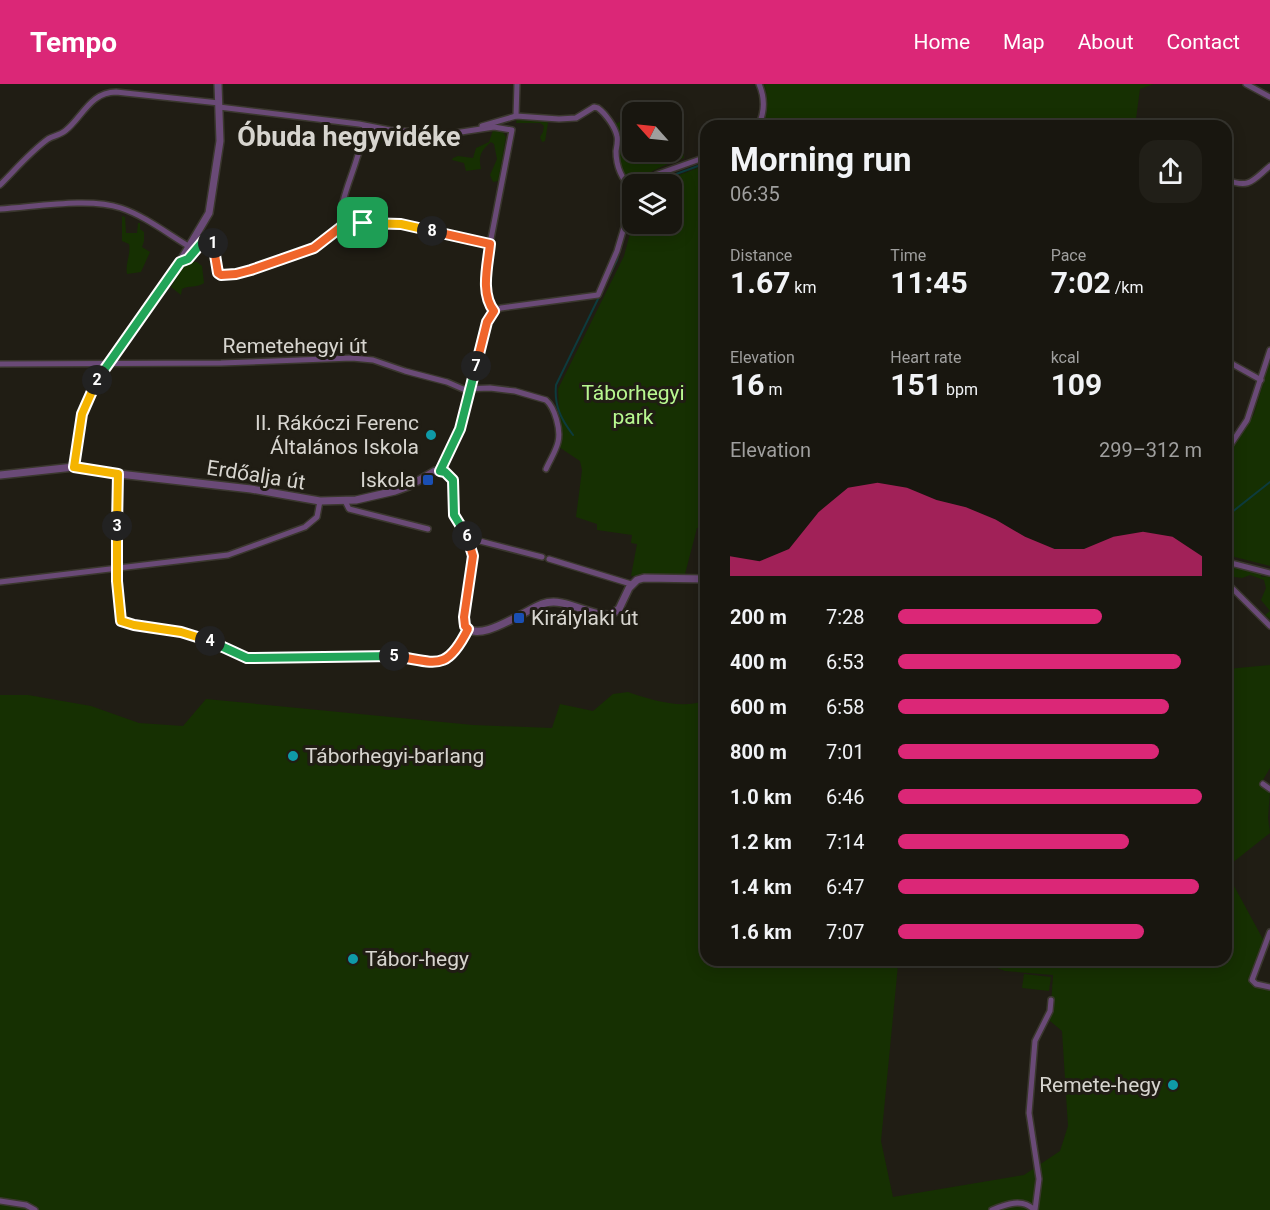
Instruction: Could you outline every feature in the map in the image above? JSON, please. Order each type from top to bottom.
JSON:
[{"type":"street","points":[[74,467],[82,414],[94,384],[180,262],[209,213],[220,141],[218,84]]},
{"type":"street","points":[[516,116],[517,84]]},
{"type":"street","points":[[759,84],[764,102],[760,120]]},
{"type":"street","points":[[1246,84],[1270,97]]},
{"type":"street","points":[[0,185],[38,147],[64,131],[88,105],[109,92],[219,105],[390,130],[448,134],[477,128],[494,127],[512,130],[490,244],[485,288],[490,306],[494,311]]},
{"type":"street","points":[[477,128],[516,116],[576,118],[598,108],[605,114],[618,137],[616,159],[622,178]]},
{"type":"street","points":[[341,227],[340,212],[344,194],[357,160],[365,126]]},
{"type":"street","points":[[658,174],[700,159]]},
{"type":"street","points":[[1232,181],[1245,185],[1251,183],[1270,166]]},
{"type":"street","points":[[0,209],[90,202],[111,205],[132,212],[190,247]]},
{"type":"street","points":[[180,262],[188,259],[201,243],[207,240],[213,243],[218,273],[221,275],[247,272],[314,248],[341,227],[363,223],[401,224],[490,244]]},
{"type":"street","points":[[622,234],[600,292],[595,297],[501,308],[494,311],[487,322],[471,389],[455,441],[440,471],[445,472],[453,480],[454,515],[468,538],[473,556],[464,617],[465,626],[481,633],[536,606],[551,602],[610,615],[619,609],[631,584],[644,578],[700,579]]},
{"type":"street","points":[[1232,442],[1247,420],[1270,350]]},
{"type":"street","name":"Remetehegyi út","points":[[0,363],[221,363],[365,359],[447,382],[463,389],[490,388],[515,391],[546,400],[550,403],[558,428],[558,442],[546,469]]},
{"type":"street","points":[[1232,364],[1261,380]]},
{"type":"street","name":"Erdőalja út","points":[[0,475],[74,467],[229,486],[320,501],[345,501],[395,491],[440,471]]},
{"type":"street","points":[[118,474],[116,568],[119,618],[123,622],[200,637],[247,658],[378,655],[419,661],[441,661],[447,660],[456,651],[468,629]]},
{"type":"street","points":[[0,582],[211,558],[249,549],[312,522],[317,517],[320,501]]},
{"type":"street","points":[[345,501],[349,509],[428,528]]},
{"type":"street","points":[[468,538],[631,584]]},
{"type":"street","points":[[1232,563],[1270,573]]},
{"type":"street","points":[[100,569],[110,572],[117,581]]},
{"type":"street","points":[[1232,588],[1270,626]]},
{"type":"street","points":[[1263,784],[1270,789]]},
{"type":"street","points":[[1270,932],[1252,980],[1256,984],[1270,987]]},
{"type":"street","points":[[1034,1210],[1039,1179],[1029,1113],[1035,1041],[1050,1011],[1050,1000]]},
{"type":"street","points":[[0,1201],[26,1205],[35,1210]]},
{"type":"street","points":[[992,1210],[1019,1203],[1031,1206],[1034,1210]]},
{"type":"green space","points":[[764,84],[1154,84],[1140,89],[1136,120],[765,120],[767,94]]},
{"type":"green space","points":[[517,118],[546,120],[548,123],[545,141],[542,142],[540,137],[544,126],[540,123],[516,123]]},
{"type":"green space","points":[[622,121],[622,132],[619,133],[615,124]]},
{"type":"green space","points":[[493,130],[503,132],[506,137],[498,181],[493,182],[490,175],[497,159],[494,144],[491,142],[481,154],[481,169],[466,171],[464,163],[452,160],[458,156],[473,158],[476,148],[489,142]]},
{"type":"green space","points":[[366,132],[388,132],[387,146],[379,140],[368,143]]},
{"type":"green space","points":[[622,139],[622,162],[674,162],[648,174],[624,174],[621,169],[619,152]]},
{"type":"green space","name":"Táborhegyi park","points":[[700,167],[700,528],[697,528],[685,574],[631,576],[637,544],[631,543],[632,535],[597,530],[597,524],[576,517],[582,470],[580,461],[559,447],[558,389],[624,256],[630,234],[682,234],[682,174]]},
{"type":"green space","points":[[122,216],[125,217],[126,233],[137,233],[138,223],[144,232],[142,247],[150,252],[141,272],[127,274],[129,244],[122,241]]},
{"type":"green space","points":[[186,262],[197,262],[202,266],[204,283],[182,289],[181,295],[171,287]]},
{"type":"green space","points":[[1270,360],[1270,566],[1232,556],[1232,449],[1254,414]]},
{"type":"green space","points":[[1232,566],[1262,573],[1261,577],[1270,576],[1270,611],[1261,600],[1266,588],[1264,580],[1250,575],[1242,578],[1232,577]]},
{"type":"green space","points":[[1270,665],[1270,768],[1260,785],[1270,792],[1268,818],[1270,833],[1232,863],[1232,669]]},
{"type":"green space","points":[[628,692],[657,701],[677,704],[700,702],[700,966],[898,966],[881,1141],[893,1197],[1024,1175],[1060,1151],[1068,1126],[1062,1031],[1050,1021],[1053,975],[1005,971],[992,966],[1232,966],[1232,882],[1264,941],[1252,980],[1270,987],[1270,1210],[0,1210],[0,695],[28,695],[91,706],[139,723],[183,726],[206,699],[473,725],[552,728],[560,704],[593,711],[613,694]]},
{"type":"green space","points":[[1024,974],[1051,977],[1049,991],[1022,988]]},
{"type":"waterway","points":[[676,174],[700,165]]},
{"type":"waterway","points":[[573,435],[559,412],[556,385],[617,260],[625,234]]},
{"type":"waterway","points":[[1232,512],[1270,482]]},
{"type":"place","name":"II. Rákóczi Ferenc Általános Iskola","points":[[431,435]]},
{"type":"place","name":"Iskola","points":[[428,480]]},
{"type":"place","name":"Királylaki út","points":[[519,618]]},
{"type":"place","name":"Táborhegyi-barlang","points":[[293,756]]},
{"type":"place","name":"Tábor-hegy","points":[[353,959]]},
{"type":"place","name":"Remete-hegy","points":[[1173,1085]]},
{"type":"district","name":"Óbuda hegyvidéke","points":[[349,137]]},
{"type":"route","points":[[363,223],[401,224],[490,244],[485,288],[490,306],[494,311],[487,322],[460,429],[440,471],[445,472],[453,480],[454,515],[470,542],[473,556],[463,622],[468,629],[456,651],[447,660],[432,662],[386,655],[247,658],[200,637],[121,621],[116,568],[118,474],[74,467],[78,430],[94,384],[180,262],[188,259],[204,240],[213,243],[218,273],[221,275],[236,274],[314,248],[341,227],[363,223]]}]
